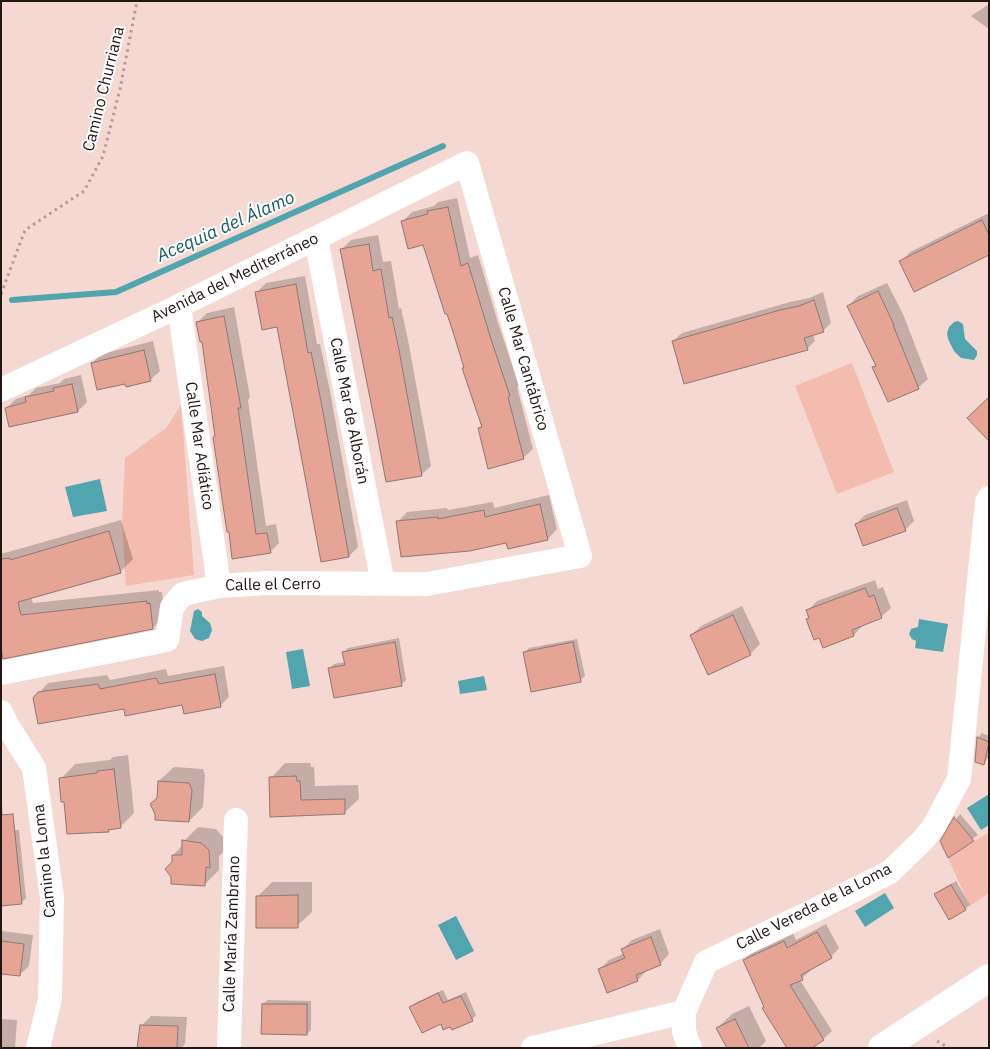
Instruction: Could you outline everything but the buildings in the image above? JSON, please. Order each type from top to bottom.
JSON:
[{"type":"street","name":"Avenida del Mediterráneo","points":[[1,390],[179,306],[467,163]]},
{"type":"street","name":"Calle Mar Cantábrico","points":[[467,163],[580,556]]},
{"type":"street","name":"Calle Mar de Alborán","points":[[316,239],[383,584]]},
{"type":"street","name":"Calle Mar Adiático","points":[[179,306],[219,586]]},
{"type":"street","name":"Calle Vereda de la Loma","points":[[690,1048],[684,1032],[684,1012],[706,962],[890,872],[922,842],[933,828],[959,779],[987,502],[989,498]]},
{"type":"street","name":"Calle el Cerro","points":[[1,673],[167,640],[172,607],[184,594],[219,586],[267,583],[427,584],[580,556]]},
{"type":"street","name":"Camino la Loma","points":[[3,721],[34,768],[52,897],[50,999],[38,1048]]},
{"type":"street","name":"Calle María Zambrano","points":[[229,1048],[236,820]]},
{"type":"street","points":[[882,1048],[989,978]]},
{"type":"street","points":[[533,1048],[684,1012]]},
{"type":"path","name":"Camino Churriana","points":[[1,294],[25,230],[84,191],[103,156],[120,90],[137,1]]},
{"type":"shaded area","points":[[852,363],[894,472],[837,494],[795,386]]},
{"type":"shaded area","points":[[181,405],[194,575],[126,586],[122,523],[125,458],[166,428]]},
{"type":"shaded area","points":[[989,832],[989,893],[970,906],[948,858]]},
{"type":"water","points":[[958,321],[963,324],[965,339],[977,351],[974,360],[961,358],[954,351],[948,339],[949,327]]},
{"type":"water","points":[[100,479],[107,511],[73,517],[65,487]]},
{"type":"water","points":[[198,609],[202,612],[202,616],[210,623],[212,630],[209,638],[202,641],[195,639],[190,631],[194,611]]},
{"type":"water","points":[[919,619],[948,624],[943,652],[915,648],[916,641],[909,634],[911,629],[918,627]]},
{"type":"water","points":[[303,649],[310,686],[292,689],[286,652]]},
{"type":"water","points":[[484,676],[487,690],[460,694],[458,681]]},
{"type":"water","points":[[989,794],[989,825],[981,830],[967,808]]},
{"type":"water","points":[[885,893],[894,908],[865,927],[855,911]]},
{"type":"water","points":[[456,916],[474,951],[456,960],[438,925]]},
{"type":"waterway","name":"Acequia del Álamo","points":[[12,300],[116,292],[443,146]]}]
